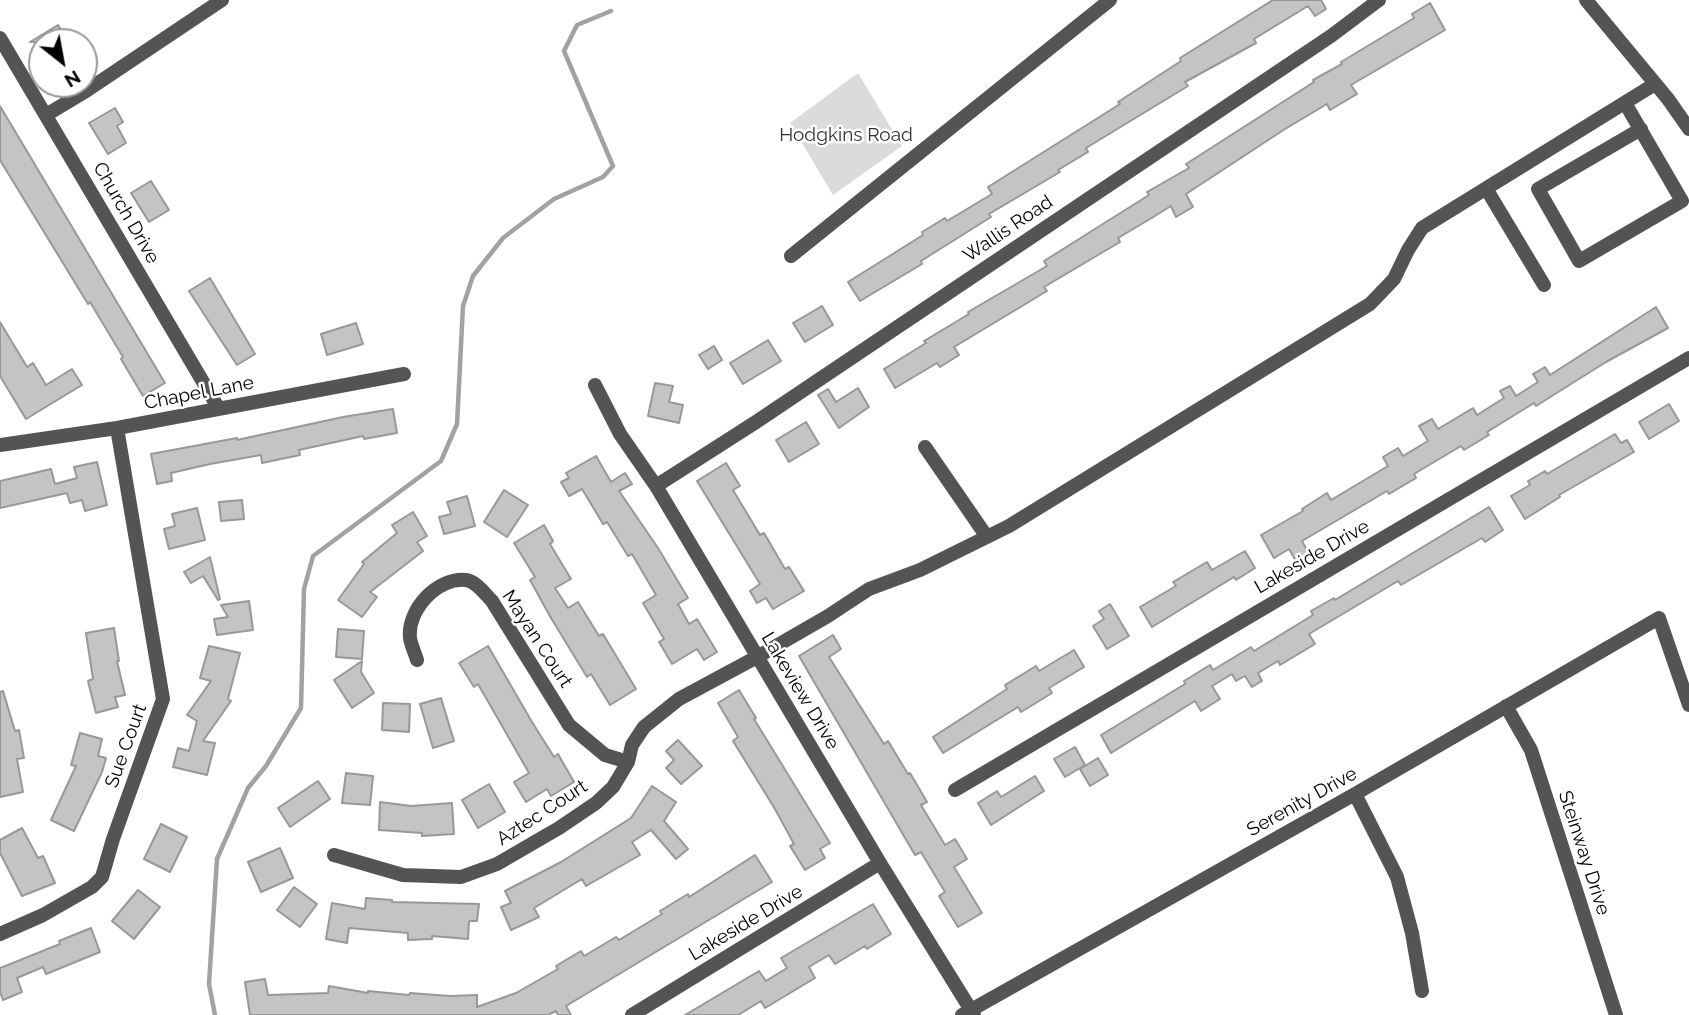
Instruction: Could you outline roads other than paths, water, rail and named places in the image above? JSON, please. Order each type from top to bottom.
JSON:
[{"type":"street","points":[[46,115],[222,0]]},
{"type":"street","points":[[791,256],[1110,0]]},
{"type":"street","name":"Wallis Road","points":[[656,486],[756,422],[1331,36],[1379,0]]},
{"type":"street","points":[[1586,0],[1689,129]]},
{"type":"street","name":"Church Drive","points":[[0,38],[219,409]]},
{"type":"street","name":"Aztec Court","points":[[334,855],[403,875],[461,877],[478,873],[559,828],[596,803],[613,787],[628,762],[632,745],[644,727],[679,699],[828,616],[869,589],[920,570],[1009,526],[1370,304],[1394,279],[1422,228],[1655,84]]},
{"type":"street","points":[[1625,103],[1641,129],[1682,201],[1579,261],[1538,189],[1641,129]]},
{"type":"street","points":[[1487,190],[1544,285]]},
{"type":"street","name":"Lakeside Drive","points":[[955,790],[1689,358]]},
{"type":"street","name":"Chapel Lane","points":[[0,445],[117,428],[404,374]]},
{"type":"street","name":"Lakeview Drive","points":[[595,385],[621,434],[656,486],[970,1013]]},
{"type":"street","name":"Sue Court","points":[[0,934],[43,915],[92,887],[102,877],[121,814],[163,699],[117,428]]},
{"type":"street","points":[[926,447],[987,537]]},
{"type":"street","name":"Mayan Court","points":[[417,660],[410,638],[413,616],[423,600],[443,585],[467,580],[492,601],[569,725],[605,755],[628,762]]},
{"type":"street","name":"Serenity Drive","points":[[970,1013],[1659,618],[1689,705]]},
{"type":"street","name":"Steinway Drive","points":[[1506,706],[1531,750],[1616,1015]]},
{"type":"street","points":[[1355,794],[1397,877],[1412,933],[1422,991]]},
{"type":"street","name":"Lakeside Drive","points":[[632,1015],[880,863]]},
{"type":"waterway","points":[[215,1015],[209,984],[217,859],[248,788],[266,766],[301,708],[304,589],[313,556],[441,461],[457,424],[463,306],[473,276],[503,238],[554,199],[603,177],[613,166],[564,51],[577,25],[611,11]]},
{"type":"park label","name":"Hodgkins Road","points":[[846,135]]}]
